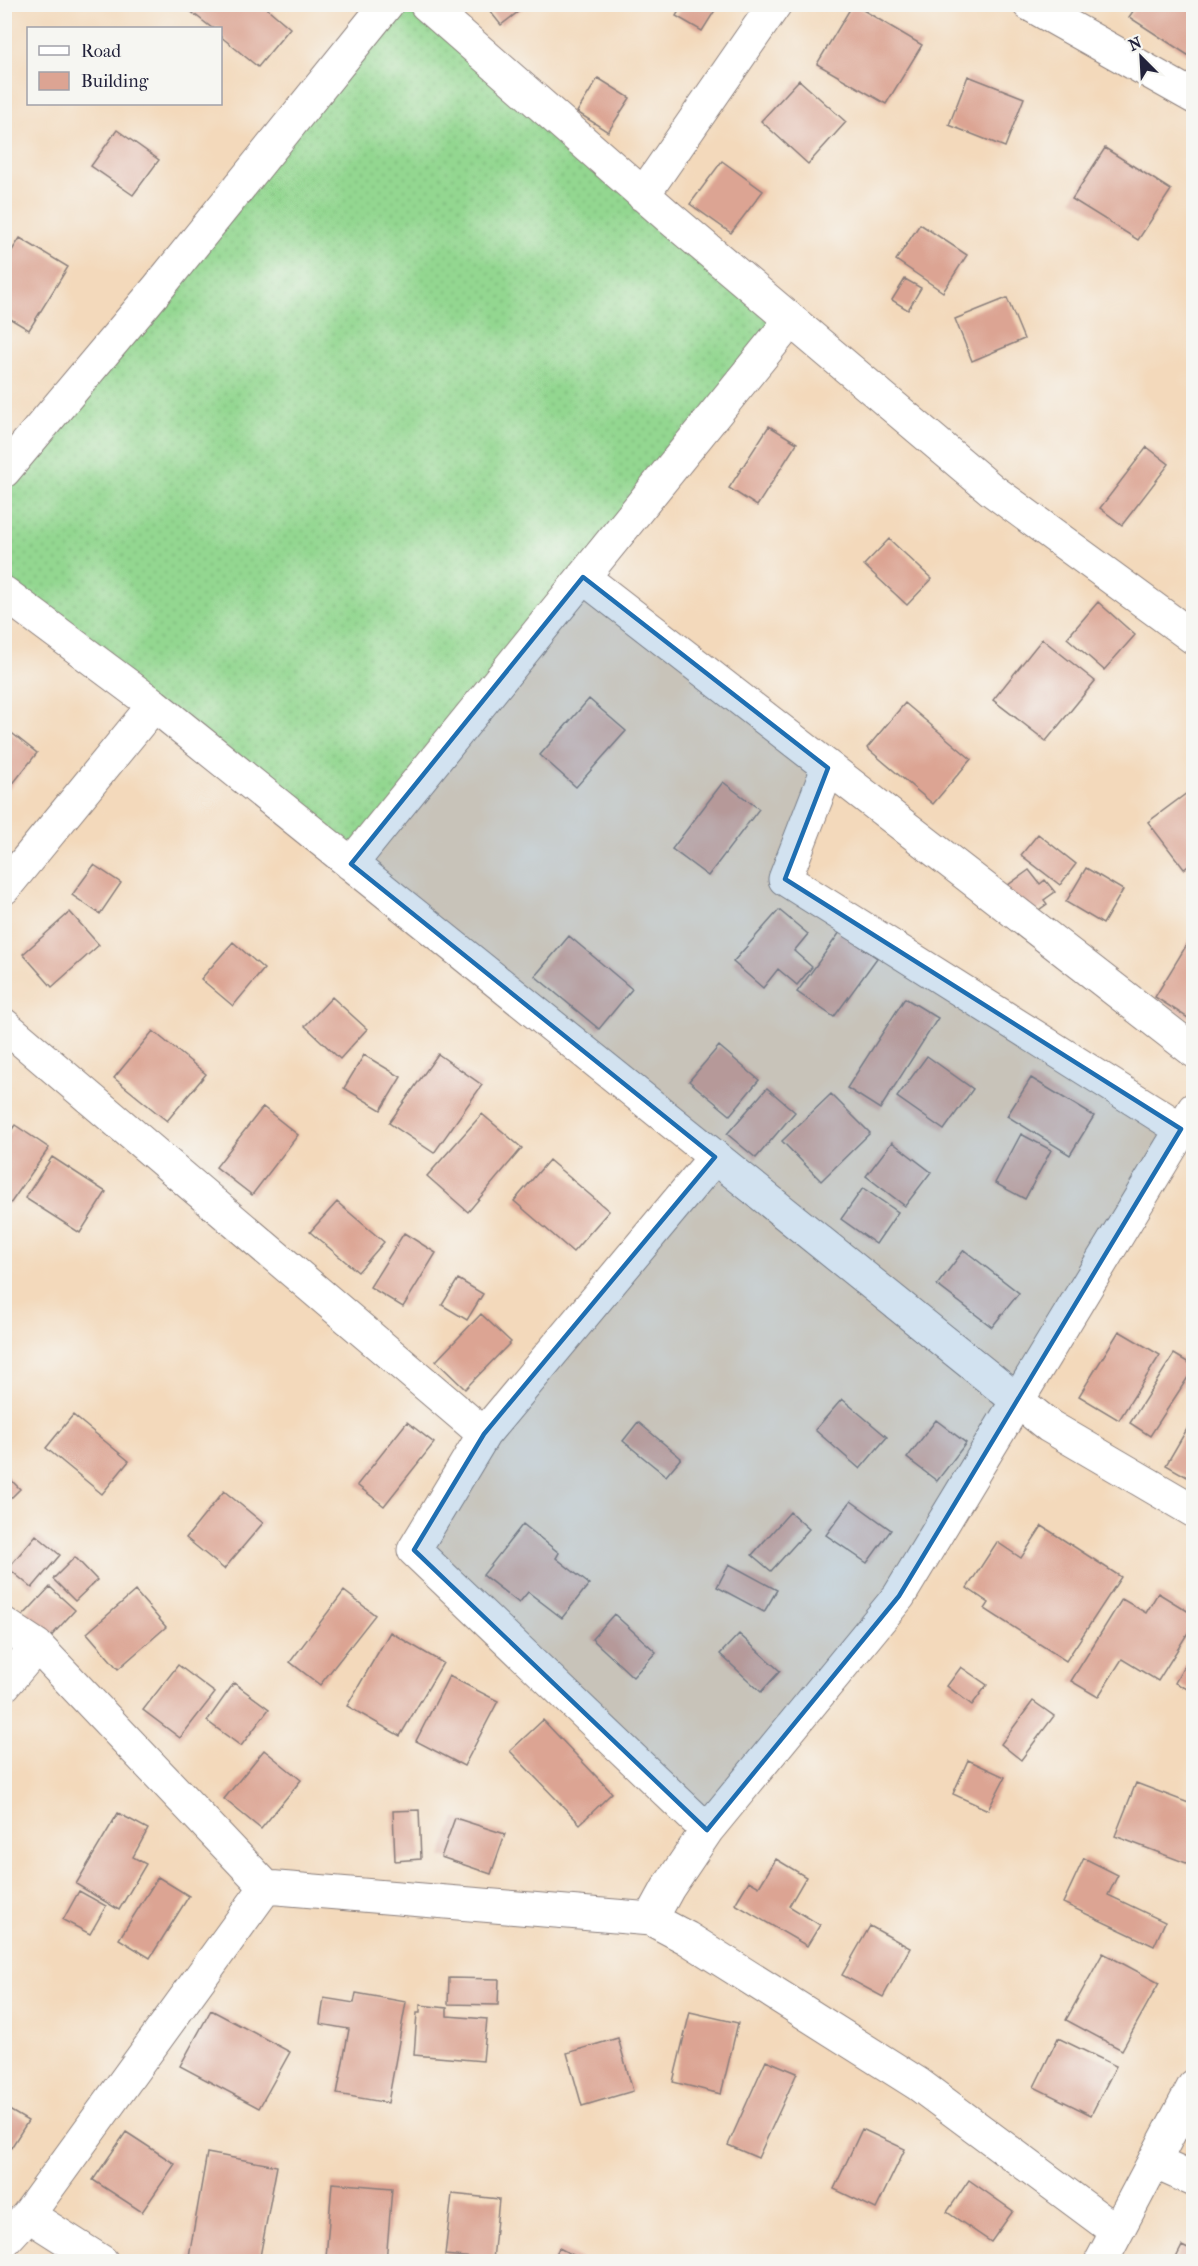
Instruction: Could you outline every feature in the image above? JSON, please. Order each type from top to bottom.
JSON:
[{"type":"street","points":[[4,471],[158,288],[387,4]]},
{"type":"street","points":[[426,4],[643,195],[992,490],[1194,638]]},
{"type":"street","points":[[643,195],[776,4]]},
{"type":"street","points":[[1029,4],[1074,16],[1194,97]]},
{"type":"street","points":[[351,864],[791,320]]},
{"type":"street","points":[[583,577],[1194,1051]]},
{"type":"street","points":[[4,593],[154,705],[1049,1426],[1194,1511]]},
{"type":"street","points":[[4,888],[154,705]]},
{"type":"street","points":[[651,1919],[668,1888],[707,1830],[899,1596],[1187,1119],[785,879],[828,768]]},
{"type":"street","points":[[4,1025],[484,1434]]},
{"type":"street","points":[[707,1830],[414,1550],[484,1434],[715,1157]]},
{"type":"street","points":[[4,1624],[37,1646],[266,1887],[651,1919],[687,1938],[918,2084],[1116,2231]]},
{"type":"street","points":[[4,1685],[37,1646]]},
{"type":"street","points":[[4,2241],[28,2215],[266,1887]]},
{"type":"street","points":[[1101,2262],[1194,2086]]},
{"type":"street","points":[[1154,2162],[1194,2180]]},
{"type":"street","points":[[28,2215],[102,2262]]},
{"type":"highlighted area","points":[[583,577],[828,768],[785,879],[1181,1129],[899,1596],[707,1830],[414,1550],[484,1434],[715,1157],[351,864]]},
{"type":"green space","points":[[387,5],[426,5],[791,320],[351,864],[5,595],[4,469]]},
{"type":"building","points":[[193,4],[262,4],[290,28],[258,67],[222,38],[222,27],[211,27],[189,10]]},
{"type":"building","points":[[683,4],[719,4],[702,31],[676,16]]},
{"type":"building","points":[[853,4],[922,45],[886,104],[817,64]]},
{"type":"building","points":[[1138,4],[1194,4],[1194,59],[1129,17]]},
{"type":"building","points":[[485,5],[527,5],[501,25]]},
{"type":"building","points":[[968,76],[1024,98],[1005,147],[949,125]]},
{"type":"building","points":[[598,78],[630,98],[608,132],[577,112]]},
{"type":"building","points":[[799,80],[846,122],[808,164],[761,121]]},
{"type":"building","points":[[117,130],[159,160],[133,195],[91,166]]},
{"type":"building","points":[[1105,148],[1171,190],[1138,240],[1072,199]]},
{"type":"building","points":[[722,161],[763,191],[731,233],[690,204]]},
{"type":"building","points":[[920,224],[967,255],[943,292],[896,260]]},
{"type":"building","points":[[20,238],[68,267],[29,330],[4,315],[4,263]]},
{"type":"building","points":[[905,279],[921,288],[908,310],[892,300]]},
{"type":"building","points":[[1007,298],[1024,339],[972,361],[955,319]]},
{"type":"building","points":[[769,426],[797,443],[757,506],[729,488]]},
{"type":"building","points":[[1147,447],[1169,464],[1122,525],[1100,508]]},
{"type":"building","points":[[889,539],[932,579],[907,605],[864,565]]},
{"type":"building","points":[[1098,602],[1135,635],[1104,670],[1067,638]]},
{"type":"building","points":[[1042,639],[1095,681],[1046,741],[993,700]]},
{"type":"building","points":[[589,699],[626,731],[576,787],[540,755]]},
{"type":"building","points":[[905,703],[971,759],[933,804],[867,748]]},
{"type":"building","points":[[4,727],[37,753],[8,790],[4,787]]},
{"type":"building","points":[[723,782],[759,809],[708,876],[672,849]]},
{"type":"building","points":[[1191,790],[1194,794],[1194,862],[1184,869],[1148,822]]},
{"type":"building","points":[[1038,834],[1076,864],[1060,885],[1021,855]]},
{"type":"building","points":[[94,865],[121,883],[100,914],[72,895]]},
{"type":"building","points":[[1086,868],[1123,890],[1103,924],[1066,902]]},
{"type":"building","points":[[1029,870],[1040,884],[1045,880],[1055,892],[1044,900],[1047,904],[1029,917],[1004,888]]},
{"type":"building","points":[[779,910],[808,934],[794,951],[812,967],[797,985],[778,969],[763,988],[733,962]]},
{"type":"building","points":[[70,912],[99,945],[52,987],[23,954]]},
{"type":"building","points":[[840,932],[877,958],[834,1017],[797,992]]},
{"type":"building","points":[[569,936],[632,989],[599,1029],[535,976]]},
{"type":"building","points":[[1192,936],[1194,1009],[1188,1018],[1155,997]]},
{"type":"building","points":[[233,942],[264,969],[233,1006],[201,979]]},
{"type":"building","points":[[332,997],[367,1029],[340,1059],[305,1026]]},
{"type":"building","points":[[905,998],[938,1018],[880,1109],[847,1088]]},
{"type":"building","points":[[153,1031],[206,1074],[167,1121],[114,1078]]},
{"type":"building","points":[[719,1046],[759,1080],[730,1115],[689,1081]]},
{"type":"building","points":[[438,1054],[482,1085],[434,1153],[389,1123]]},
{"type":"building","points":[[364,1055],[401,1077],[381,1110],[344,1088]]},
{"type":"building","points":[[927,1056],[973,1089],[944,1130],[897,1097]]},
{"type":"building","points":[[1031,1078],[1094,1116],[1070,1155],[1007,1116]]},
{"type":"building","points":[[767,1088],[795,1112],[756,1158],[727,1134]]},
{"type":"building","points":[[831,1094],[870,1133],[821,1181],[782,1141]]},
{"type":"building","points":[[263,1107],[298,1135],[252,1195],[216,1167]]},
{"type":"building","points":[[482,1114],[522,1148],[468,1212],[427,1176]]},
{"type":"building","points":[[15,1125],[49,1148],[10,1204],[4,1201],[4,1141]]},
{"type":"building","points":[[1021,1134],[1051,1150],[1025,1199],[995,1183]]},
{"type":"building","points":[[892,1142],[931,1172],[905,1206],[866,1176]]},
{"type":"building","points":[[52,1157],[106,1192],[80,1233],[25,1198]]},
{"type":"building","points":[[549,1160],[609,1211],[573,1252],[514,1201]]},
{"type":"building","points":[[863,1188],[898,1212],[876,1244],[841,1219]]},
{"type":"building","points":[[337,1202],[384,1242],[358,1272],[310,1232]]},
{"type":"building","points":[[404,1233],[436,1253],[403,1307],[370,1287]]},
{"type":"building","points":[[964,1250],[1019,1293],[992,1327],[937,1285]]},
{"type":"building","points":[[458,1279],[483,1294],[467,1320],[442,1305]]},
{"type":"building","points":[[481,1314],[511,1342],[465,1389],[436,1361]]},
{"type":"building","points":[[1119,1331],[1160,1355],[1119,1420],[1079,1396]]},
{"type":"building","points":[[1174,1354],[1194,1368],[1150,1436],[1130,1423]]},
{"type":"building","points":[[842,1399],[887,1437],[860,1469],[815,1430]]},
{"type":"building","points":[[73,1415],[129,1461],[102,1494],[46,1448]]},
{"type":"building","points":[[1194,1417],[1194,1481],[1166,1465]]},
{"type":"building","points":[[936,1420],[966,1443],[937,1481],[907,1458]]},
{"type":"building","points":[[407,1422],[434,1443],[384,1506],[357,1485]]},
{"type":"building","points":[[638,1422],[681,1458],[666,1476],[623,1441]]},
{"type":"building","points":[[4,1473],[20,1489],[4,1505]]},
{"type":"building","points":[[224,1491],[263,1523],[224,1569],[186,1538]]},
{"type":"building","points":[[851,1501],[891,1530],[867,1563],[826,1535]]},
{"type":"building","points":[[790,1512],[809,1529],[771,1571],[752,1555]]},
{"type":"building","points":[[523,1524],[559,1553],[556,1558],[589,1584],[562,1618],[528,1592],[519,1603],[483,1575]]},
{"type":"building","points":[[1042,1526],[1121,1577],[1066,1661],[985,1609],[989,1603],[967,1588],[997,1542],[1021,1558]]},
{"type":"building","points":[[36,1535],[60,1555],[32,1588],[8,1568]]},
{"type":"building","points":[[75,1557],[97,1580],[75,1601],[53,1579]]},
{"type":"building","points":[[729,1564],[777,1590],[764,1612],[717,1587]]},
{"type":"building","points":[[50,1587],[75,1610],[45,1643],[19,1620]]},
{"type":"building","points":[[135,1591],[166,1627],[118,1669],[87,1633]]},
{"type":"building","points":[[344,1591],[375,1615],[320,1685],[290,1662]]},
{"type":"building","points":[[1158,1593],[1194,1615],[1194,1623],[1158,1681],[1122,1659],[1098,1697],[1071,1681],[1122,1599],[1146,1613]]},
{"type":"building","points":[[614,1614],[656,1652],[633,1677],[592,1639]]},
{"type":"building","points":[[390,1632],[443,1663],[400,1736],[347,1706]]},
{"type":"building","points":[[739,1634],[780,1671],[761,1692],[720,1654]]},
{"type":"building","points":[[1194,1648],[1194,1692],[1175,1683]]},
{"type":"building","points":[[178,1665],[215,1693],[180,1738],[143,1710]]},
{"type":"building","points":[[961,1667],[987,1685],[972,1705],[947,1686]]},
{"type":"building","points":[[449,1676],[498,1701],[464,1766],[416,1741]]},
{"type":"building","points":[[234,1683],[269,1709],[241,1746],[207,1721]]},
{"type":"building","points":[[1033,1701],[1054,1716],[1021,1760],[1001,1744]]},
{"type":"building","points":[[543,1720],[612,1793],[580,1824],[510,1751]]},
{"type":"building","points":[[264,1750],[301,1780],[261,1829],[224,1799]]},
{"type":"building","points":[[968,1760],[1005,1777],[988,1810],[953,1794]]},
{"type":"building","points":[[1136,1783],[1194,1805],[1194,1866],[1115,1836]]},
{"type":"building","points":[[419,1810],[421,1859],[395,1861],[393,1811]]},
{"type":"building","points":[[118,1813],[148,1829],[133,1857],[146,1864],[119,1910],[76,1884]]},
{"type":"building","points":[[455,1818],[505,1834],[491,1874],[441,1857]]},
{"type":"building","points":[[1084,1858],[1118,1875],[1108,1895],[1165,1922],[1154,1946],[1063,1903]]},
{"type":"building","points":[[776,1859],[806,1877],[789,1906],[820,1925],[807,1946],[735,1904],[749,1881],[759,1887]]},
{"type":"building","points":[[158,1877],[189,1896],[150,1958],[119,1939]]},
{"type":"building","points":[[79,1891],[106,1906],[90,1934],[63,1920]]},
{"type":"building","points":[[870,1926],[910,1948],[883,1997],[842,1975]]},
{"type":"building","points":[[1103,1953],[1159,1983],[1122,2050],[1066,2020]]},
{"type":"building","points":[[449,1978],[499,1979],[498,2005],[448,2004]]},
{"type":"building","points":[[356,1993],[406,2002],[388,2103],[337,2094],[349,2029],[320,2024],[324,1998],[354,2003]]},
{"type":"building","points":[[420,2005],[447,2008],[447,2016],[487,2019],[483,2061],[414,2055],[417,2013],[420,2013]]},
{"type":"building","points":[[211,2010],[290,2052],[259,2108],[180,2066]]},
{"type":"building","points":[[690,2012],[738,2023],[721,2094],[673,2082]]},
{"type":"building","points":[[618,2038],[633,2091],[582,2106],[567,2053]]},
{"type":"building","points":[[1058,2038],[1116,2066],[1091,2115],[1034,2087]]},
{"type":"building","points":[[766,2060],[797,2073],[758,2158],[728,2145]]},
{"type":"building","points":[[4,2107],[28,2121],[4,2159]]},
{"type":"building","points":[[862,2129],[905,2149],[876,2209],[834,2189]]},
{"type":"building","points":[[126,2132],[175,2164],[142,2212],[93,2180]]},
{"type":"building","points":[[207,2153],[277,2166],[259,2262],[188,2262]]},
{"type":"building","points":[[969,2180],[1013,2211],[991,2242],[947,2212]]},
{"type":"building","points":[[332,2183],[392,2188],[386,2262],[326,2258]]},
{"type":"building","points":[[452,2194],[499,2199],[493,2260],[445,2255]]},
{"type":"building","points":[[1182,2246],[1194,2252],[1194,2262],[1174,2262]]},
{"type":"building","points":[[559,2248],[587,2262],[552,2262]]}]
